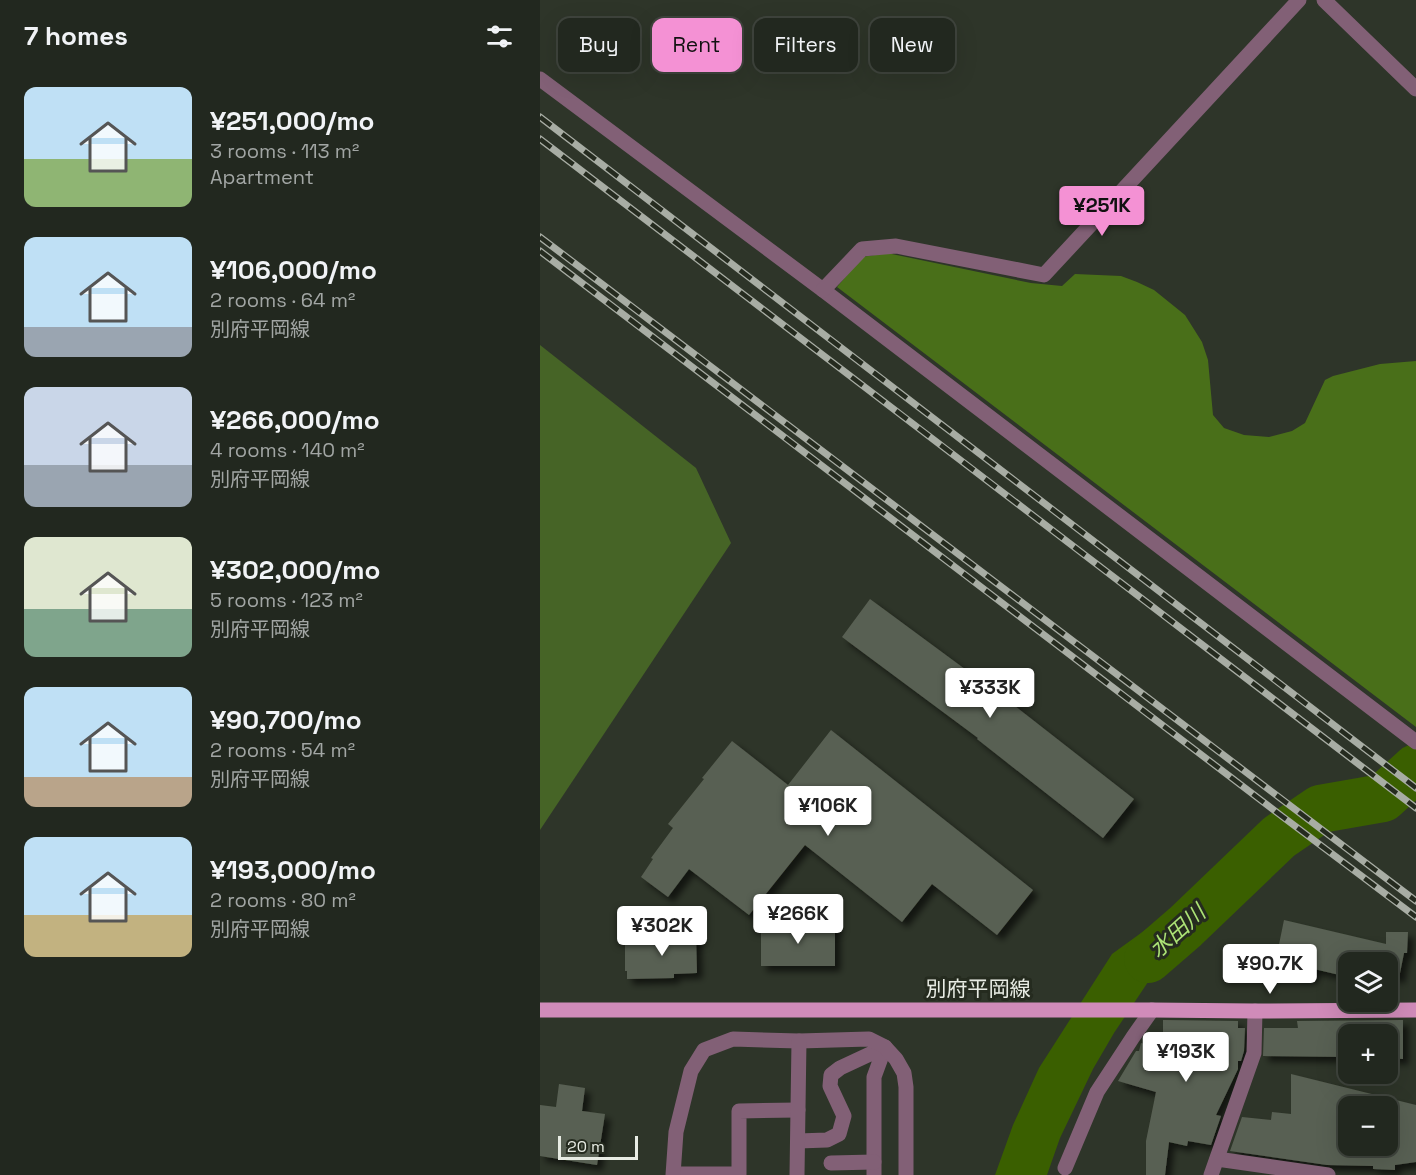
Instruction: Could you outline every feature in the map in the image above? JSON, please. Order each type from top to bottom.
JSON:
[{"type":"main road","name":"別府平岡線","points":[[540,1010],[1416,1010]]},
{"type":"street","points":[[823,290],[862,249],[896,246],[1044,275],[1299,0]]},
{"type":"street","points":[[1324,0],[1416,89]]},
{"type":"street","points":[[540,79],[823,290],[1416,742]]},
{"type":"street","points":[[1065,1167],[1097,1092],[1152,1010]]},
{"type":"street","points":[[1211,1175],[1254,1053],[1254,1011]]},
{"type":"street","points":[[798,1110],[739,1111],[739,1174],[674,1174],[676,1132],[691,1071],[704,1050],[733,1039],[799,1041],[869,1039],[885,1047],[896,1059],[904,1073],[906,1175]]},
{"type":"street","points":[[799,1041],[797,1169],[807,1175]]},
{"type":"street","points":[[798,1141],[827,1140],[839,1134],[844,1116],[830,1086],[831,1076],[840,1068],[885,1047]]},
{"type":"street","points":[[831,1163],[874,1169],[874,1077],[885,1047]]},
{"type":"street","points":[[1217,1159],[1328,1175]]},
{"type":"shaded area","points":[[887,253],[1031,283],[1062,286],[1075,274],[1121,276],[1154,290],[1185,315],[1202,342],[1208,360],[1213,415],[1224,428],[1244,435],[1269,437],[1292,431],[1305,423],[1325,380],[1333,376],[1380,364],[1416,361],[1416,727],[837,287],[862,257]]},
{"type":"shaded area","points":[[540,345],[696,468],[731,543],[540,830]]},
{"type":"water","points":[[1170,912],[1210,915],[1156,970],[1114,1033],[1093,1069],[1060,1138],[1047,1175],[995,1175],[1013,1125],[1039,1068],[1112,954]]},
{"type":"building","points":[[870,599],[1015,706],[1134,799],[1103,838],[978,738],[842,637]]},
{"type":"building","points":[[831,730],[1033,890],[997,935],[932,884],[902,922],[805,845],[749,915],[689,869],[668,897],[641,877],[653,859],[651,858],[673,828],[668,824],[732,741],[788,785]]},
{"type":"building","points":[[1284,920],[1386,944],[1386,932],[1408,932],[1407,953],[1404,953],[1399,978],[1398,952],[1338,952],[1338,975],[1314,969],[1312,977],[1274,969]]},
{"type":"building","points":[[761,923],[835,923],[835,966],[761,966],[761,930],[770,930]]},
{"type":"building","points":[[658,935],[696,935],[697,973],[674,974],[674,978],[627,979],[625,944],[650,943],[650,937],[658,937]]},
{"type":"building","points":[[1163,1020],[1238,1021],[1238,1028],[1245,1028],[1244,1051],[1216,1115],[1221,1116],[1211,1145],[1188,1141],[1187,1146],[1169,1142],[1165,1175],[1146,1175],[1146,1141],[1156,1092],[1118,1081],[1136,1051],[1139,1051],[1141,1043],[1163,1048]]},
{"type":"building","points":[[1403,1020],[1403,1059],[1398,1059],[1398,1024],[1338,1024],[1338,1057],[1263,1056],[1264,1028],[1298,1028],[1297,1021]]},
{"type":"building","points":[[1291,1074],[1380,1096],[1338,1096],[1338,1156],[1398,1156],[1398,1101],[1416,1105],[1416,1162],[1395,1165],[1395,1170],[1373,1169],[1373,1166],[1327,1165],[1230,1151],[1242,1117],[1271,1120],[1272,1112],[1291,1114]]},
{"type":"building","points":[[559,1084],[585,1088],[582,1111],[605,1114],[597,1165],[540,1156],[540,1105],[556,1107]]},
{"type":"waterway","name":"水田川","points":[[1148,959],[1279,837],[1320,809],[1383,798],[1416,768]]},
{"type":"railway","points":[[540,117],[1416,788]]},
{"type":"railway","points":[[540,139],[1416,808]]},
{"type":"railway","points":[[540,237],[1416,901]]},
{"type":"railway","points":[[540,251],[1416,917]]}]
